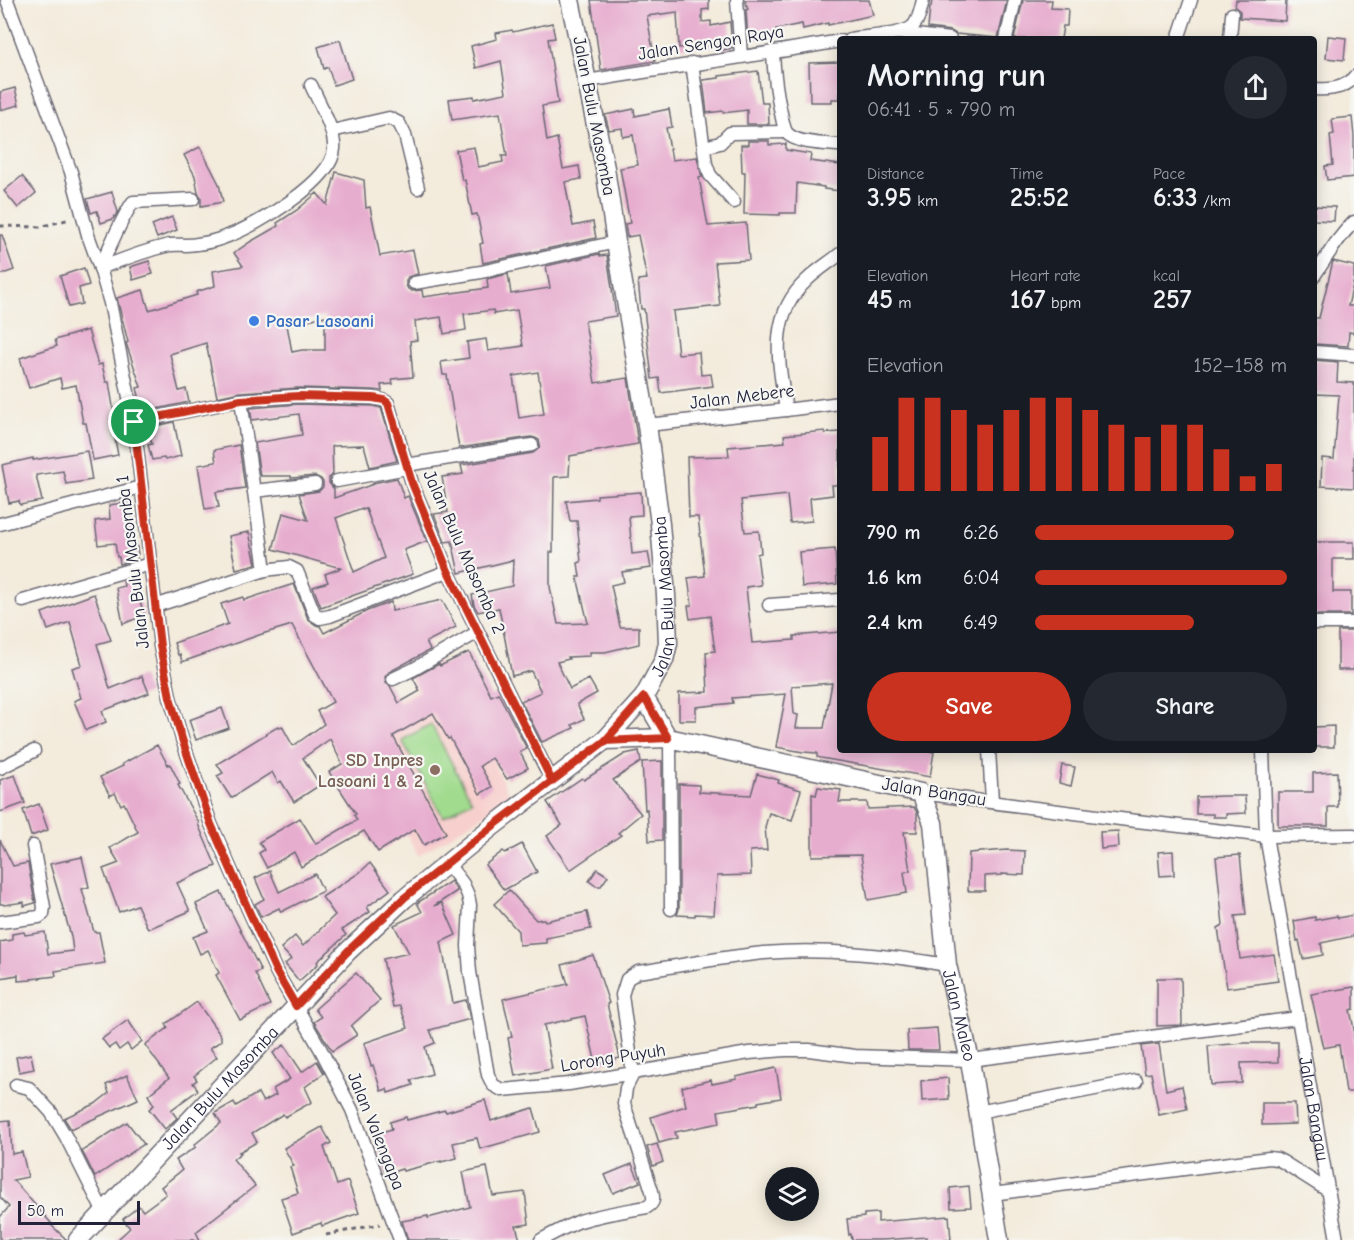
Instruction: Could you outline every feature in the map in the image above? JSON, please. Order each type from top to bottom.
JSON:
[{"type":"street","name":"Jalan Bulu Masomba 1","points":[[7,0],[71,171],[100,268],[118,341],[134,422],[160,646],[170,697],[182,739],[211,824],[277,973],[296,1006]]},
{"type":"street","name":"Jalan Bulu Masomba","points":[[78,1240],[347,952],[404,898],[493,826],[605,741],[644,697],[664,660],[668,643],[668,628],[660,524],[647,425],[605,168],[570,0]]},
{"type":"street","points":[[737,0],[741,56]]},
{"type":"street","points":[[898,33],[912,27],[923,0]]},
{"type":"street","points":[[1007,36],[1015,0]]},
{"type":"street","points":[[1179,36],[1191,0]]},
{"type":"street","points":[[1230,36],[1232,14]]},
{"type":"street","points":[[874,36],[898,33],[924,36]]},
{"type":"street","name":"Jalan Sengon Raya","points":[[587,81],[837,42]]},
{"type":"street","points":[[773,53],[777,92],[786,132]]},
{"type":"street","points":[[692,63],[706,164],[710,174],[734,202]]},
{"type":"street","points":[[1317,89],[1346,85],[1354,77]]},
{"type":"street","points":[[100,268],[142,252],[170,245],[197,244],[228,236],[285,205],[303,192],[321,176],[330,164],[335,146],[332,131],[311,85]]},
{"type":"street","points":[[332,131],[389,118],[399,123],[405,135],[418,188]]},
{"type":"street","points":[[704,147],[720,143],[730,133],[786,132],[804,141],[837,146]]},
{"type":"street","points":[[100,268],[124,215],[133,202],[193,199]]},
{"type":"street","points":[[1317,271],[1334,244],[1354,222]]},
{"type":"street","points":[[414,283],[481,272],[616,242]]},
{"type":"street","points":[[786,410],[778,354],[780,326],[785,309],[793,295],[807,279],[837,256]]},
{"type":"street","points":[[1317,352],[1354,355]]},
{"type":"street","name":"Jalan Bulu Masomba 2","points":[[134,422],[241,400],[298,396],[386,400],[407,466],[448,571],[552,781]]},
{"type":"street","points":[[241,400],[265,570]]},
{"type":"street","name":"Jalan Mebere","points":[[647,425],[837,403]]},
{"type":"street","points":[[337,481],[407,466],[532,445]]},
{"type":"street","points":[[254,490],[315,484]]},
{"type":"street","points":[[0,524],[141,487]]},
{"type":"street","points":[[23,601],[150,564]]},
{"type":"street","points":[[155,606],[265,570],[289,567],[297,571],[315,615],[320,618],[448,571]]},
{"type":"street","points":[[769,605],[837,600]]},
{"type":"street","points":[[1317,623],[1354,623]]},
{"type":"street","points":[[393,679],[478,632]]},
{"type":"street","points":[[644,697],[669,738],[671,909]]},
{"type":"street","name":"Jalan Bangau","points":[[605,741],[669,738],[921,793],[1128,820],[1266,836],[1354,835]]},
{"type":"street","points":[[0,768],[34,751]]},
{"type":"street","points":[[989,753],[992,801]]},
{"type":"street","points":[[1263,753],[1266,836]]},
{"type":"street","name":"Jalan Maleo","points":[[921,793],[933,823],[947,964],[970,1060],[999,1240]]},
{"type":"street","name":"Jalan Bangau","points":[[1266,836],[1337,1240]]},
{"type":"street","points":[[0,922],[39,917],[43,914],[44,907],[33,846]]},
{"type":"street","name":"Lorong Puyuh","points":[[447,863],[463,884],[468,895],[470,972],[488,1075],[493,1085],[502,1090],[569,1084],[750,1053],[809,1050],[855,1056],[970,1060],[1298,1018]]},
{"type":"street","points":[[541,1240],[578,1222],[647,1207],[653,1202],[652,1191],[624,1104],[626,1088],[633,1074],[622,995],[627,979],[638,972],[764,953],[829,952],[903,957],[947,964]]},
{"type":"street","name":"Jalan Valengapa","points":[[296,1006],[352,1110],[400,1240]]},
{"type":"street","points":[[978,1112],[1136,1081]]},
{"type":"street","points":[[16,1085],[29,1088],[51,1112],[104,1213]]},
{"type":"street","points":[[992,1194],[1269,1158],[1283,1162],[1327,1190]]},
{"type":"path","points":[[0,226],[40,227],[83,216]]},
{"type":"path","points":[[326,1235],[393,1221]]},
{"type":"shaded area","name":"SD Inpres Lasoani 1 & 2","points":[[437,658],[466,706],[511,798],[418,856],[350,726],[384,705],[416,690],[409,675]]},
{"type":"green space","points":[[431,724],[472,801],[443,817],[402,740]]},
{"type":"building","points":[[591,0],[709,0],[709,9],[702,10],[702,22],[711,21],[711,26],[730,22],[732,48],[719,51],[718,45],[679,48],[677,12],[647,16],[655,61],[601,70]]},
{"type":"building","points":[[745,0],[869,0],[873,15],[803,29],[802,24],[776,29],[777,35],[748,41],[746,10],[748,9]]},
{"type":"building","points":[[932,0],[1007,0],[998,36],[956,34],[951,31],[928,28]]},
{"type":"building","points":[[1023,0],[1052,0],[1051,8],[1068,9],[1067,26],[1063,26],[1061,36],[1015,36]]},
{"type":"building","points":[[1236,0],[1286,0],[1285,21],[1240,18],[1240,11],[1235,7]]},
{"type":"building","points":[[552,23],[555,38],[548,39],[558,103],[542,106],[547,141],[557,138],[563,169],[579,166],[581,179],[565,182],[573,226],[593,222],[596,238],[483,263],[480,244],[483,243],[477,214],[472,215],[456,150],[474,147],[478,167],[503,162],[502,156],[507,156],[500,113],[452,120],[449,99],[474,96],[474,99],[506,93],[501,61],[476,68],[471,46],[497,39],[496,33],[512,30],[513,32]]},
{"type":"building","points":[[1328,36],[1346,38],[1344,60],[1326,58]]},
{"type":"building","points":[[340,40],[352,79],[334,85],[328,67],[324,69],[318,47]]},
{"type":"building","points":[[837,62],[837,99],[832,99],[832,102],[810,102],[809,63]]},
{"type":"building","points":[[758,71],[762,103],[768,103],[769,124],[747,124],[747,110],[707,113],[703,80]]},
{"type":"building","points":[[15,88],[19,105],[0,110],[0,92]]},
{"type":"building","points":[[634,109],[635,116],[669,109],[672,127],[666,128],[672,160],[697,157],[708,226],[746,223],[749,260],[715,262],[720,306],[673,311],[678,354],[699,352],[701,375],[711,374],[713,386],[661,393],[659,378],[652,379],[644,309],[641,309],[638,280],[647,279],[638,235],[627,237],[625,224],[630,223],[620,168],[638,165],[633,135],[623,137],[622,128],[609,130],[605,115]]},
{"type":"building","points":[[1352,117],[1354,177],[1327,180],[1325,166],[1333,165],[1330,135],[1334,134],[1332,119]]},
{"type":"building","points":[[748,141],[769,141],[769,145],[786,144],[786,150],[811,154],[810,161],[837,165],[837,191],[797,183],[796,213],[744,214],[745,172],[742,172],[741,145],[748,145]]},
{"type":"building","points":[[200,147],[219,184],[223,202],[201,206],[195,176],[184,155]]},
{"type":"building","points":[[336,172],[364,180],[366,208],[370,207],[380,256],[413,250],[418,274],[408,277],[406,285],[412,291],[422,290],[423,297],[488,288],[487,279],[508,274],[511,294],[550,288],[546,266],[599,254],[600,256],[607,255],[616,316],[585,321],[595,383],[628,378],[638,444],[570,456],[569,476],[554,477],[550,587],[558,624],[588,623],[577,577],[580,577],[578,563],[581,562],[577,521],[570,521],[566,501],[597,498],[597,495],[641,492],[642,515],[629,516],[632,554],[648,552],[651,568],[622,572],[624,582],[611,585],[620,627],[639,627],[639,644],[605,652],[590,652],[590,656],[568,657],[569,659],[557,662],[570,689],[589,679],[597,693],[577,704],[584,719],[572,725],[574,728],[542,742],[521,701],[541,692],[531,671],[512,676],[499,608],[478,612],[472,595],[512,586],[513,560],[459,573],[452,541],[445,542],[434,514],[448,512],[442,477],[463,474],[461,465],[533,453],[539,448],[539,440],[531,437],[459,448],[447,375],[443,375],[441,362],[469,358],[467,342],[486,339],[488,351],[523,346],[517,310],[494,314],[493,310],[464,314],[466,330],[444,334],[441,317],[415,321],[417,340],[410,341],[413,377],[392,379],[393,384],[381,385],[382,391],[298,388],[240,392],[217,397],[206,343],[170,354],[179,391],[186,389],[189,402],[143,412],[137,388],[141,387],[126,343],[128,342],[117,298],[143,290],[149,310],[197,295],[196,292],[215,286],[213,271],[243,266],[234,253],[278,226],[277,223],[317,193],[327,205]],"holes":[[[325,316],[325,350],[292,352],[287,325]],[[538,372],[544,414],[519,418],[513,376]]]},
{"type":"building","points":[[22,176],[36,193],[18,208],[4,191]]},
{"type":"building","points":[[112,192],[118,212],[113,219],[101,223],[97,211],[91,213],[87,199]]},
{"type":"building","points":[[1317,206],[1335,207],[1334,221],[1317,220]]},
{"type":"building","points":[[172,217],[177,230],[157,238],[152,225]]},
{"type":"building","points":[[0,235],[2,235],[14,270],[0,275]]},
{"type":"building","points":[[149,261],[153,274],[133,280],[130,267]]},
{"type":"building","points":[[1333,261],[1354,266],[1354,280],[1348,306],[1354,306],[1354,333],[1349,332],[1348,346],[1317,344],[1317,318],[1319,318]]},
{"type":"building","points":[[84,268],[89,285],[79,288],[82,304],[69,307],[60,276]]},
{"type":"building","points":[[88,330],[98,365],[102,364],[106,382],[109,382],[115,419],[111,419],[118,455],[93,460],[76,385],[62,388],[60,378],[29,388],[20,358],[57,346],[55,340]]},
{"type":"building","points":[[1317,360],[1338,362],[1337,382],[1354,383],[1354,488],[1321,486],[1322,458],[1334,459],[1339,395],[1317,394]]},
{"type":"building","points":[[299,404],[381,408],[397,461],[370,467],[364,445],[332,446],[333,474],[329,478],[329,483],[334,489],[334,498],[373,483],[397,478],[404,498],[408,496],[427,541],[404,550],[413,574],[321,607],[313,587],[328,582],[325,574],[341,568],[273,549],[283,513],[308,520],[299,494],[319,491],[323,487],[323,482],[315,476],[291,478],[291,476],[260,476],[255,443],[302,435],[299,414],[252,420],[250,408]],"holes":[[[362,508],[362,510],[366,509],[384,558],[354,572],[336,518]]]},
{"type":"building","points":[[174,422],[181,456],[152,460],[148,445],[152,444],[150,437],[154,436],[152,427]]},
{"type":"building","points":[[825,431],[825,433],[837,432],[837,485],[832,485],[833,495],[810,498],[812,521],[790,523],[787,495],[741,500],[745,532],[759,531],[761,553],[757,554],[761,585],[746,587],[752,643],[794,640],[794,636],[837,632],[837,753],[934,753],[930,777],[821,758],[817,757],[817,753],[776,747],[786,694],[732,698],[733,703],[696,707],[696,720],[679,720],[679,693],[708,692],[706,652],[715,651],[710,616],[690,619],[688,606],[692,605],[688,578],[705,576],[698,517],[689,517],[687,457],[729,456],[728,447],[785,442],[784,435]],"holes":[[[832,683],[824,728],[796,728],[798,715],[794,714],[792,686]]]},
{"type":"building","points":[[239,445],[245,488],[216,492],[219,507],[205,509],[198,465],[216,462],[214,450]]},
{"type":"building","points":[[87,451],[92,480],[66,484],[63,471],[36,475],[42,501],[20,505],[19,501],[9,503],[2,465],[33,458],[33,460]]},
{"type":"building","points":[[130,502],[138,554],[136,554],[137,559],[120,564],[115,543],[98,545],[95,521],[110,519],[109,505]]},
{"type":"building","points":[[249,532],[256,564],[236,569],[229,536]]},
{"type":"building","points":[[1317,542],[1354,542],[1354,559],[1333,559],[1333,592],[1351,592],[1351,615],[1317,615]]},
{"type":"building","points":[[835,549],[837,584],[802,587],[799,552]]},
{"type":"building","points":[[135,577],[145,615],[123,624],[116,588],[124,586],[123,580]]},
{"type":"building","points":[[294,584],[308,619],[320,626],[324,633],[367,611],[391,602],[392,611],[442,600],[456,627],[426,642],[430,650],[389,672],[385,677],[386,683],[399,703],[420,691],[413,678],[469,652],[491,696],[498,693],[527,749],[520,752],[528,768],[507,779],[492,758],[480,766],[492,787],[480,794],[450,738],[448,739],[433,713],[393,736],[446,833],[424,845],[415,829],[378,852],[364,831],[301,867],[294,852],[267,868],[259,853],[264,850],[259,842],[300,818],[316,844],[357,820],[354,815],[356,814],[329,772],[342,764],[330,739],[303,758],[320,785],[294,802],[281,781],[278,783],[272,772],[231,798],[217,776],[223,773],[217,764],[279,726],[280,728],[282,726],[293,746],[324,724],[317,711],[333,702],[292,625],[182,662],[174,643],[228,624],[221,604],[243,597],[244,600]]},
{"type":"building","points":[[94,594],[111,640],[97,644],[110,689],[142,676],[149,693],[102,711],[106,722],[86,730],[74,701],[81,698],[72,668],[82,665],[70,622],[48,630],[42,613]]},
{"type":"building","points":[[1338,631],[1354,631],[1354,670],[1338,670]]},
{"type":"building","points":[[222,708],[229,728],[196,740],[189,720]]},
{"type":"building","points":[[1334,726],[1334,747],[1317,747],[1317,727]]},
{"type":"building","points":[[157,745],[180,784],[178,785],[199,823],[216,866],[177,883],[190,911],[148,929],[137,905],[119,912],[103,869],[119,863],[110,848],[138,832],[124,803],[121,805],[115,793],[110,796],[100,777]]},
{"type":"building","points":[[639,751],[641,762],[613,780],[641,814],[618,833],[621,835],[570,870],[547,836],[562,825],[547,802],[582,778],[584,780],[625,754]]},
{"type":"building","points":[[662,761],[662,840],[649,841],[642,762]]},
{"type":"building","points":[[1062,765],[1075,767],[1071,786],[1059,783]]},
{"type":"building","points":[[1337,772],[1338,807],[1328,807],[1328,826],[1278,826],[1278,792],[1313,792],[1313,773]]},
{"type":"building","points":[[757,774],[779,780],[778,783],[801,790],[792,820],[769,813],[765,827],[767,850],[750,851],[751,875],[717,876],[714,915],[677,915],[679,909],[679,784],[699,785],[699,792],[751,795]]},
{"type":"building","points":[[15,775],[25,803],[0,812],[0,780]]},
{"type":"building","points":[[818,787],[841,790],[839,802],[867,802],[868,809],[914,807],[917,813],[917,832],[904,832],[910,871],[904,872],[907,893],[868,900],[861,855],[812,856],[812,794],[816,795]]},
{"type":"building","points":[[1245,796],[1246,813],[1226,814],[1226,817],[1196,814],[1196,797]]},
{"type":"building","points":[[39,804],[48,830],[31,836],[23,810]]},
{"type":"building","points":[[1118,831],[1119,847],[1101,849],[1100,832]]},
{"type":"building","points":[[0,840],[13,866],[28,863],[35,903],[24,906],[24,902],[0,904]]},
{"type":"building","points":[[522,844],[537,872],[504,890],[485,865],[503,851],[505,853]]},
{"type":"building","points":[[1025,851],[1024,875],[985,876],[985,891],[968,891],[969,853]]},
{"type":"building","points":[[1173,851],[1174,875],[1160,876],[1158,852]]},
{"type":"building","points":[[1240,855],[1246,915],[1235,916],[1240,959],[1274,954],[1278,981],[1227,988],[1218,928],[1223,925],[1216,857]]},
{"type":"building","points":[[82,857],[89,887],[82,889],[94,932],[99,932],[105,963],[55,971],[56,976],[31,980],[18,981],[18,975],[0,978],[0,942],[12,940],[12,934],[45,932],[48,954],[73,951],[71,936],[50,864]]},
{"type":"building","points":[[370,863],[390,890],[367,907],[370,912],[342,930],[346,935],[299,981],[285,964],[291,959],[281,948],[295,936],[303,946],[335,915],[322,897],[359,873]]},
{"type":"building","points":[[597,869],[608,876],[601,886],[596,886],[589,881]]},
{"type":"building","points":[[270,871],[279,892],[315,874],[323,891],[281,912],[279,908],[261,917],[255,904],[264,899],[255,878]]},
{"type":"building","points":[[451,881],[457,891],[434,906],[442,903],[456,935],[441,942],[453,1003],[466,1000],[470,1019],[430,1030],[435,1043],[425,1047],[432,1074],[411,1080],[413,1085],[388,1093],[387,1089],[381,1091],[364,1043],[408,1028],[400,1006],[393,1007],[383,959],[409,953],[394,925],[422,912],[417,903]]},
{"type":"building","points":[[509,890],[536,920],[544,919],[545,921],[587,912],[591,929],[546,938],[546,943],[519,945],[518,931],[494,904]]},
{"type":"building","points":[[221,892],[261,971],[255,973],[270,1005],[240,1020],[216,975],[219,973],[208,950],[200,954],[193,937],[208,931],[196,904]]},
{"type":"building","points":[[1354,915],[1354,936],[1321,943],[1323,955],[1303,959],[1294,921],[1315,917],[1315,920]]},
{"type":"building","points":[[593,955],[609,1003],[607,1004],[620,1058],[596,1064],[585,1016],[544,1025],[552,1069],[515,1076],[508,1038],[512,1037],[503,999],[568,984],[562,965]]},
{"type":"building","points":[[356,973],[380,1000],[351,1026],[357,1035],[332,1051],[314,1022],[321,1017],[315,1009]]},
{"type":"building","points":[[1157,978],[1181,978],[1182,1025],[1157,1026]]},
{"type":"building","points":[[1354,987],[1354,1009],[1350,1010],[1354,1029],[1354,1092],[1346,1092],[1339,1045],[1323,1048],[1311,994]]},
{"type":"building","points":[[197,1002],[221,1036],[221,1041],[210,1048],[217,1057],[194,1076],[197,1080],[193,1083],[198,1090],[171,1110],[177,1118],[165,1129],[149,1109],[154,1105],[148,1095],[169,1078],[145,1045],[168,1028],[166,1024]]},
{"type":"building","points":[[128,1020],[142,1041],[131,1050],[127,1044],[119,1050],[115,1044],[109,1048],[102,1039]]},
{"type":"building","points":[[937,1028],[939,1050],[908,1050],[907,1030]]},
{"type":"building","points":[[1278,1043],[1278,1062],[1241,1063],[1242,1083],[1211,1085],[1208,1046]]},
{"type":"building","points":[[1159,1044],[1166,1090],[1182,1086],[1187,1109],[1159,1115],[1151,1073],[1145,1074],[1141,1046]]},
{"type":"building","points":[[284,1045],[302,1072],[317,1061],[324,1073],[305,1087],[312,1102],[285,1117],[283,1114],[252,1133],[257,1142],[239,1152],[241,1153],[233,1159],[255,1186],[196,1232],[200,1240],[117,1240],[130,1228],[123,1219],[139,1206],[143,1211],[166,1194],[161,1187],[182,1170],[176,1160],[196,1147],[194,1145],[221,1123],[215,1113],[234,1102],[236,1106],[258,1093],[263,1102],[276,1095],[273,1089],[290,1079],[273,1053]]},
{"type":"building","points":[[31,1054],[34,1069],[19,1072],[16,1057]]},
{"type":"building","points":[[776,1068],[781,1098],[718,1111],[720,1123],[675,1132],[677,1138],[659,1143],[651,1117],[686,1106],[682,1087],[711,1080],[712,1084],[737,1079],[736,1077]]},
{"type":"building","points":[[127,1075],[138,1099],[71,1129],[64,1118],[95,1104],[109,1093],[106,1085]]},
{"type":"building","points":[[948,1078],[949,1099],[922,1101],[921,1081]]},
{"type":"building","points":[[485,1100],[491,1121],[533,1108],[540,1132],[480,1149],[477,1138],[453,1143],[457,1158],[386,1174],[374,1134],[392,1129],[390,1122],[445,1110],[446,1112]]},
{"type":"building","points":[[1262,1103],[1295,1103],[1296,1124],[1262,1125]]},
{"type":"building","points":[[10,1120],[12,1154],[22,1152],[28,1177],[13,1180],[50,1224],[67,1240],[0,1240],[0,1217],[9,1207],[0,1197],[0,1121]]},
{"type":"building","points":[[127,1122],[144,1144],[95,1177],[82,1151]]},
{"type":"building","points":[[322,1127],[331,1143],[324,1147],[337,1185],[348,1181],[359,1213],[293,1233],[281,1198],[298,1193],[290,1167],[294,1166],[284,1148]]},
{"type":"building","points":[[657,1144],[663,1162],[653,1166],[647,1147]]},
{"type":"building","points":[[632,1164],[640,1182],[613,1193],[605,1175]]},
{"type":"building","points":[[487,1167],[493,1196],[525,1192],[529,1224],[516,1226],[520,1240],[408,1240],[402,1221],[428,1216],[428,1218],[470,1207],[463,1172]]},
{"type":"building","points":[[969,1186],[971,1207],[951,1208],[950,1188]]},
{"type":"building","points":[[878,1213],[878,1222],[949,1216],[951,1240],[927,1240],[927,1237],[852,1240],[847,1219]]},
{"type":"place","name":"Pasar Lasoani","points":[[254,321]]},
{"type":"place","name":"SD Inpres Lasoani 1 & 2","points":[[435,770]]},
{"type":"route","points":[[134,422],[160,646],[170,697],[211,824],[277,973],[296,1006],[347,952],[404,898],[493,826],[605,741],[644,697],[668,738],[605,741],[552,781],[448,571],[412,483],[386,400],[298,396],[241,400],[134,422]]}]
